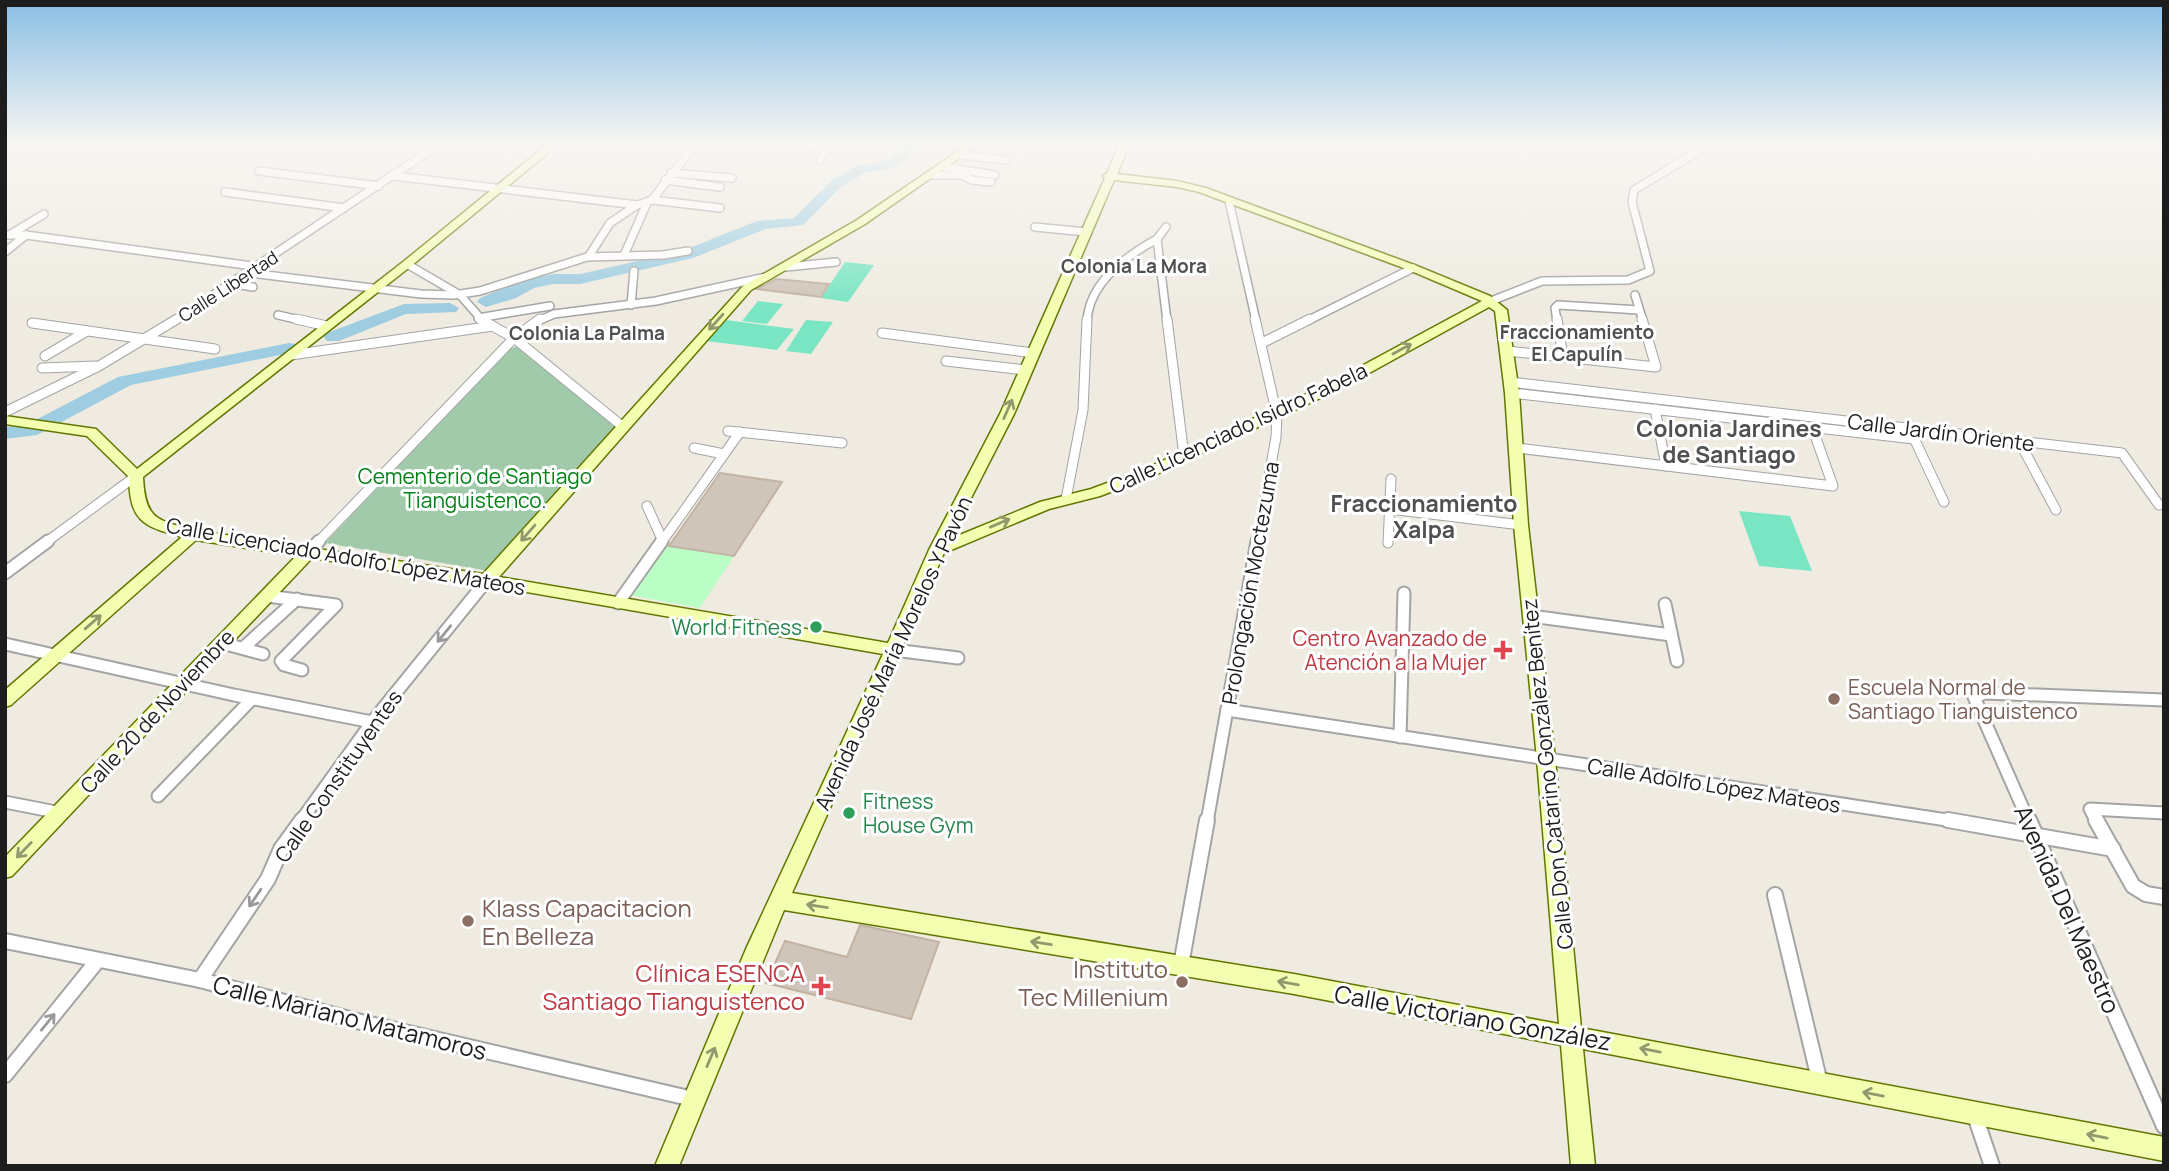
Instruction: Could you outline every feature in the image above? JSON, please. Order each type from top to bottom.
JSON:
[{"type":"main road","points":[[5,419],[83,430],[96,435],[136,476],[490,198]]},
{"type":"main road","points":[[486,580],[747,288],[861,222],[897,198]]},
{"type":"main road","name":"Avenida José María Morelos Y Pavón","points":[[667,1166],[693,1098],[779,900],[937,550],[1007,414],[1099,198]]},
{"type":"main road","points":[[1219,198],[1413,268],[1491,301]]},
{"type":"main road","name":"Calle Don Catarino González Benítez","points":[[1491,301],[1503,316],[1511,387],[1521,525],[1546,759],[1583,1166]]},
{"type":"main road","name":"Calle Licenciado Isidro Fabela","points":[[937,550],[1020,514],[1122,483],[1277,415],[1491,301]]},
{"type":"main road","name":"Calle Licenciado Adolfo López Mateos","points":[[136,476],[136,506],[144,517],[160,526],[193,535],[486,580],[894,650]]},
{"type":"main road","points":[[5,700],[193,535]]},
{"type":"main road","name":"Calle 20 de Noviembre","points":[[5,870],[308,552]]},
{"type":"main road","name":"Calle Victoriano González","points":[[779,900],[1181,965],[1572,1034],[2164,1149]]},
{"type":"street","points":[[267,198],[344,208]]},
{"type":"street","name":"Calle Libertad","points":[[5,412],[99,366],[143,340],[260,267],[360,198]]},
{"type":"street","points":[[570,198],[637,205],[650,202],[720,208]]},
{"type":"street","points":[[625,253],[653,198]]},
{"type":"street","points":[[1491,301],[1544,280],[1626,281],[1642,278],[1650,271],[1633,198]]},
{"type":"street","name":"Prolongación Moctezuma","points":[[1181,965],[1276,437],[1277,415],[1229,201]]},
{"type":"street","points":[[589,256],[610,223],[637,205]]},
{"type":"street","points":[[7,235],[44,214]]},
{"type":"street","points":[[1035,227],[1086,232]]},
{"type":"street","points":[[1066,499],[1083,410],[1088,305],[1100,286],[1134,252],[1157,239],[1166,227]]},
{"type":"street","points":[[7,235],[26,235],[260,267]]},
{"type":"street","points":[[5,252],[26,235]]},
{"type":"street","points":[[1157,239],[1184,456]]},
{"type":"street","points":[[250,273],[460,295],[490,288],[549,266],[589,256],[625,253],[646,247]]},
{"type":"street","points":[[625,253],[660,257],[688,251]]},
{"type":"street","points":[[786,267],[836,262]]},
{"type":"street","points":[[407,264],[460,295],[478,318],[514,338],[622,426]]},
{"type":"street","points":[[1262,343],[1413,268]]},
{"type":"street","points":[[631,305],[634,271]]},
{"type":"street","points":[[308,552],[514,338],[542,318],[554,314],[631,305],[766,277]]},
{"type":"street","points":[[234,284],[253,286]]},
{"type":"street","points":[[1507,351],[1656,368],[1636,295]]},
{"type":"street","points":[[1563,357],[1555,308],[1558,305],[1640,310]]},
{"type":"street","points":[[478,318],[550,306]]},
{"type":"street","points":[[278,315],[327,326]]},
{"type":"street","points":[[32,323],[215,349]]},
{"type":"street","points":[[291,355],[493,326]]},
{"type":"street","points":[[46,356],[87,331]]},
{"type":"street","points":[[882,333],[1033,353]]},
{"type":"street","points":[[946,361],[1026,370]]},
{"type":"street","points":[[42,368],[99,366]]},
{"type":"street","points":[[1511,387],[1600,403],[1914,439]]},
{"type":"street","name":"Calle Jardín Oriente","points":[[1511,387],[1598,392],[2122,453],[2159,505]]},
{"type":"street","points":[[1598,392],[1600,403]]},
{"type":"street","points":[[1655,409],[1666,466]]},
{"type":"street","points":[[1517,448],[1833,484],[1812,427]]},
{"type":"street","points":[[1909,429],[1944,502]]},
{"type":"street","points":[[618,603],[724,454],[734,431],[842,443]]},
{"type":"street","points":[[2019,442],[2056,510]]},
{"type":"street","points":[[694,448],[724,454]]},
{"type":"street","points":[[5,573],[136,476]]},
{"type":"street","points":[[1388,544],[1391,479]]},
{"type":"street","points":[[647,506],[662,539]]},
{"type":"street","points":[[1390,509],[1521,525]]},
{"type":"street","name":"Calle Constituyentes","points":[[200,980],[268,879],[281,849],[372,722],[486,580]]},
{"type":"street","points":[[1400,737],[1404,593]]},
{"type":"street","points":[[267,596],[336,605],[281,661],[284,665],[302,670]]},
{"type":"street","points":[[243,648],[297,599]]},
{"type":"street","points":[[1665,604],[1677,661]]},
{"type":"street","points":[[1531,616],[1671,635]]},
{"type":"street","points":[[222,643],[264,654]]},
{"type":"street","points":[[5,644],[183,683],[250,701],[372,722]]},
{"type":"street","points":[[894,650],[958,658]]},
{"type":"street","name":"Avenida Del Maestro","points":[[2164,700],[1977,694],[1974,697],[2164,1126]]},
{"type":"street","points":[[158,796],[250,701]]},
{"type":"street","name":"Calle Adolfo López Mateos","points":[[1227,710],[2113,849]]},
{"type":"street","points":[[5,802],[61,813]]},
{"type":"street","points":[[2164,813],[2091,807],[2137,890],[2164,897]]},
{"type":"street","points":[[1776,895],[1820,1083]]},
{"type":"street","name":"Calle Mariano Matamoros","points":[[5,941],[200,980],[352,1019],[693,1098]]},
{"type":"street","points":[[5,1075],[98,960]]},
{"type":"street","points":[[1974,1113],[1992,1166]]},
{"type":"green space","points":[[845,262],[874,265],[848,302],[821,298]]},
{"type":"green space","points":[[758,301],[783,304],[767,324],[742,321]]},
{"type":"green space","points":[[726,320],[794,329],[777,350],[706,341]]},
{"type":"green space","points":[[806,320],[833,322],[811,354],[786,351]]},
{"type":"green space","name":"Cementerio de Santiago Tianguistenco.","points":[[518,346],[619,426],[495,572],[325,543],[509,349]]},
{"type":"green space","points":[[1739,511],[1790,516],[1812,571],[1759,566]]},
{"type":"green space","points":[[664,545],[734,556],[700,608],[628,595]]},
{"type":"building","points":[[776,279],[829,284],[821,297],[757,289]]},
{"type":"building","points":[[720,473],[782,482],[734,556],[669,546]]},
{"type":"building","points":[[860,925],[939,942],[911,1019],[766,983],[785,941],[847,957]]},
{"type":"waterway","points":[[486,302],[529,284],[553,279],[580,279],[687,255],[762,224],[798,222],[822,198]]},
{"type":"waterway","points":[[333,337],[404,309],[450,308]]},
{"type":"waterway","points":[[5,433],[30,431],[125,381],[289,348]]},
{"type":"place","name":"World Fitness","points":[[816,627]]},
{"type":"place","name":"Centro Avanzado de Atención a la Mujer","points":[[1503,650]]},
{"type":"place","name":"Escuela Normal de Santiago Tianguistenco","points":[[1834,699]]},
{"type":"place","name":"Fitness House Gym","points":[[849,813]]},
{"type":"place","name":"Klass Capacitacion En Belleza","points":[[468,921]]},
{"type":"place","name":"Instituto Tec Millenium","points":[[1182,982]]},
{"type":"place","name":"Clínica ESENCA Santiago Tianguistenco","points":[[821,986]]},
{"type":"district","name":"Colonia La Mora","points":[[1134,266]]},
{"type":"district","name":"Colonia La Palma","points":[[587,333]]},
{"type":"district","name":"Fraccionamiento El Capulín","points":[[1577,343]]},
{"type":"district","name":"Colonia Jardines de Santiago","points":[[1729,441]]},
{"type":"district","name":"Fraccionamiento Xalpa","points":[[1424,516]]}]
